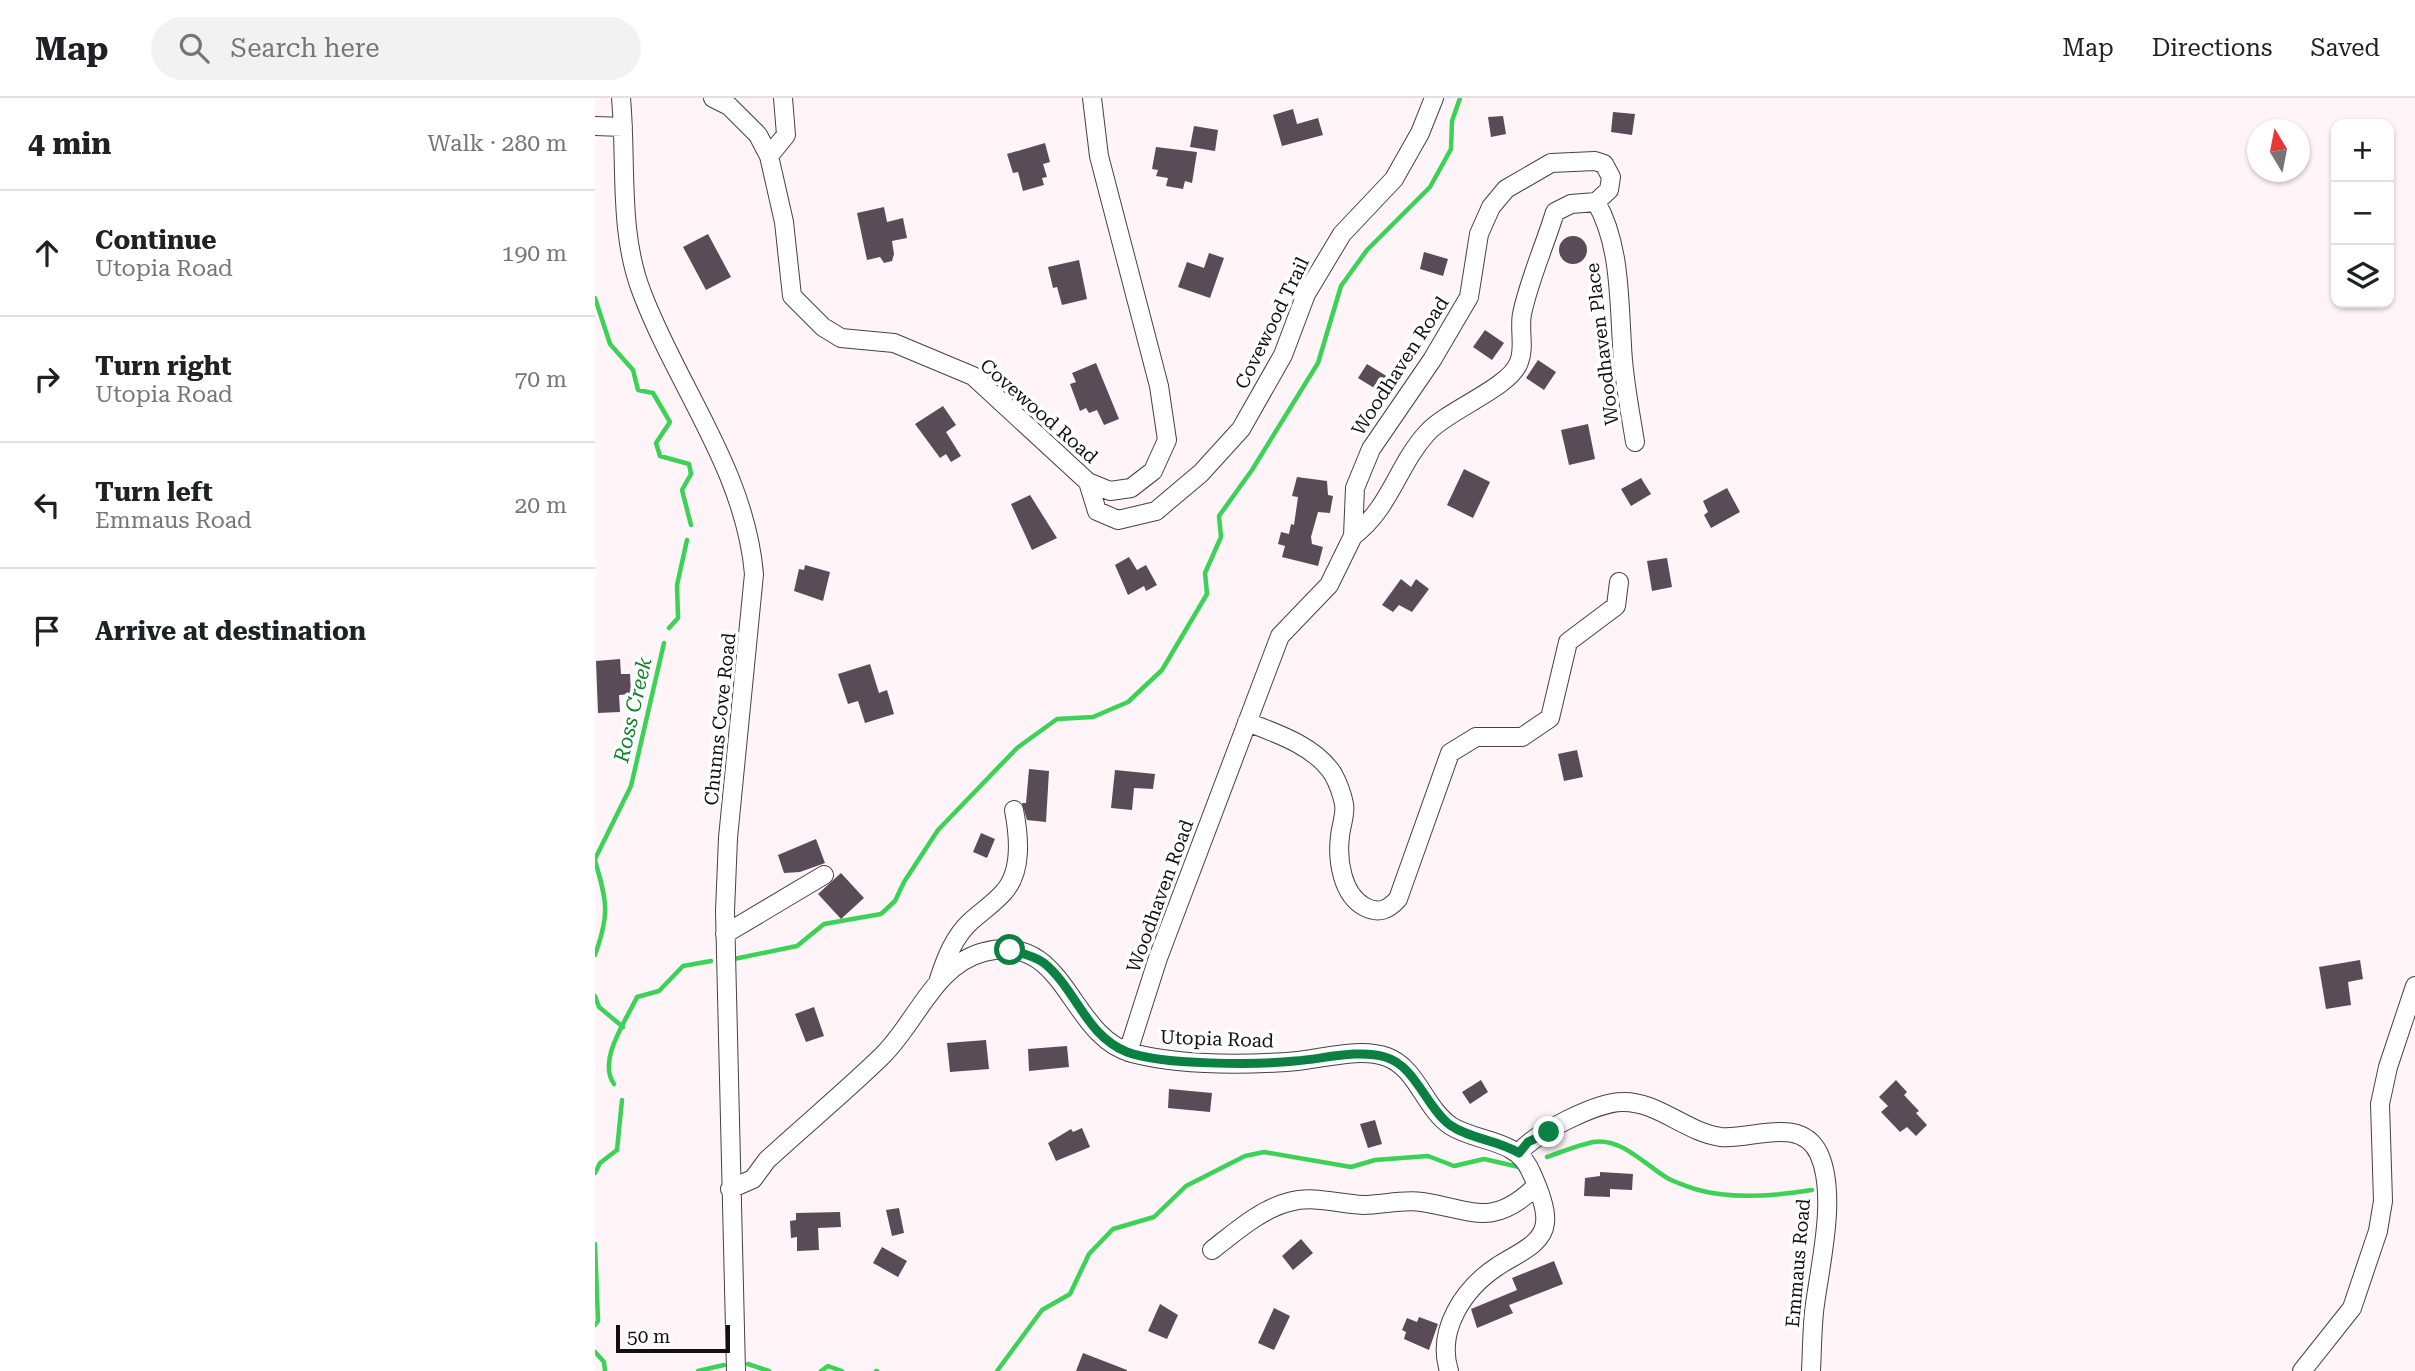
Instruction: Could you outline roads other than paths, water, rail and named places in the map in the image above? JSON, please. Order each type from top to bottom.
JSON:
[{"type":"street","name":"Chunns Cove Road","points":[[621,98],[627,230],[634,269],[662,337],[725,464],[752,547],[755,595],[728,838],[725,934],[736,1371]]},
{"type":"street","name":"Covewood Road","points":[[713,98],[729,107],[758,135],[769,156],[784,222],[792,296],[823,327],[841,338],[894,343],[973,376],[1088,482],[1110,491],[1131,488],[1153,471],[1167,440],[1159,386],[1099,156],[1092,98]]},
{"type":"street","points":[[769,156],[786,135],[783,98]]},
{"type":"street","name":"Covewood Trail","points":[[1088,482],[1097,511],[1118,520],[1156,511],[1201,473],[1241,429],[1283,355],[1305,294],[1342,234],[1394,180],[1420,133],[1434,98]]},
{"type":"street","points":[[595,126],[623,127]]},
{"type":"street","name":"Woodhaven Road","points":[[1128,1052],[1158,958],[1280,636],[1329,585],[1353,537],[1355,488],[1367,459],[1469,297],[1479,234],[1491,207],[1506,189],[1551,163],[1595,161],[1604,164],[1611,177],[1609,190],[1596,202],[1571,204],[1555,212],[1522,315],[1520,362],[1503,381],[1441,420],[1426,433],[1387,500],[1368,525],[1353,537]]},
{"type":"street","name":"Woodhaven Place","points":[[1596,202],[1606,220],[1622,307],[1622,346],[1635,442]]},
{"type":"street","points":[[1247,722],[1293,741],[1319,759],[1332,773],[1345,807],[1339,840],[1346,886],[1356,901],[1373,910],[1382,911],[1398,900],[1450,753],[1476,737],[1522,737],[1550,718],[1568,642],[1616,606],[1619,582]]},
{"type":"street","points":[[938,982],[956,940],[969,922],[1006,891],[1017,863],[1018,831],[1014,810]]},
{"type":"street","points":[[725,934],[824,875]]},
{"type":"street","name":"Utopia Road","points":[[730,1189],[753,1179],[767,1160],[885,1054],[938,982],[965,958],[998,949],[1042,961],[1056,974],[1099,1033],[1128,1052],[1167,1060],[1286,1062],[1369,1054],[1387,1057],[1408,1073],[1425,1098],[1451,1126],[1519,1153]]},
{"type":"street","points":[[2302,1371],[2352,1308],[2378,1231],[2383,1201],[2379,1133],[2382,1096],[2415,986]]},
{"type":"street","name":"Emmaus Road","points":[[1519,1153],[1528,1142],[1580,1114],[1602,1104],[1622,1102],[1653,1108],[1690,1128],[1714,1135],[1742,1137],[1798,1133],[1811,1142],[1819,1155],[1826,1195],[1811,1371]]},
{"type":"street","points":[[1449,1371],[1444,1355],[1446,1337],[1465,1297],[1487,1274],[1534,1243],[1543,1232],[1544,1211],[1531,1171],[1519,1153]]},
{"type":"street","points":[[1212,1250],[1262,1216],[1289,1202],[1326,1199],[1360,1205],[1420,1201],[1472,1214],[1502,1210],[1535,1187]]},
{"type":"waterway","points":[[734,959],[797,946],[824,924],[881,914],[895,901],[904,882],[938,830],[1017,748],[1057,719],[1093,717],[1128,702],[1162,670],[1207,594],[1205,573],[1221,537],[1219,516],[1252,470],[1318,363],[1341,286],[1367,250],[1430,187],[1451,149],[1452,121],[1460,98]]},
{"type":"waterway","name":"Ross Creek","points":[[595,298],[610,344],[633,370],[638,390],[653,393],[670,422],[656,443],[660,456],[689,464],[691,474],[682,490],[691,525]]},
{"type":"waterway","name":"Ross Creek","points":[[669,628],[678,618],[677,585],[687,540]]},
{"type":"waterway","name":"Ross Creek","points":[[595,859],[631,786],[664,643]]},
{"type":"waterway","name":"Ross Creek","points":[[595,861],[605,908],[603,929],[595,955]]},
{"type":"waterway","points":[[614,1084],[609,1064],[611,1052],[637,997],[659,991],[683,966],[711,961]]},
{"type":"waterway","name":"Ross Creek","points":[[595,996],[599,1007],[623,1027]]},
{"type":"waterway","name":"Ross Creek","points":[[595,1173],[600,1163],[617,1150],[622,1100]]},
{"type":"waterway","points":[[1547,1157],[1587,1143],[1604,1142],[1624,1148],[1669,1179],[1709,1192],[1753,1196],[1812,1190]]},
{"type":"waterway","points":[[997,1371],[1042,1310],[1070,1294],[1089,1254],[1113,1229],[1154,1217],[1186,1186],[1245,1156],[1264,1152],[1351,1167],[1375,1160],[1428,1156],[1454,1166],[1484,1159],[1519,1167]]},
{"type":"waterway","name":"Ross Creek","points":[[595,1244],[598,1321],[595,1325]]},
{"type":"waterway","name":"Ross Creek","points":[[595,1352],[604,1362],[605,1371]]},
{"type":"waterway","points":[[748,1364],[769,1371]]},
{"type":"waterway","points":[[698,1371],[724,1365]]},
{"type":"waterway","points":[[821,1371],[828,1366],[842,1371]]}]
